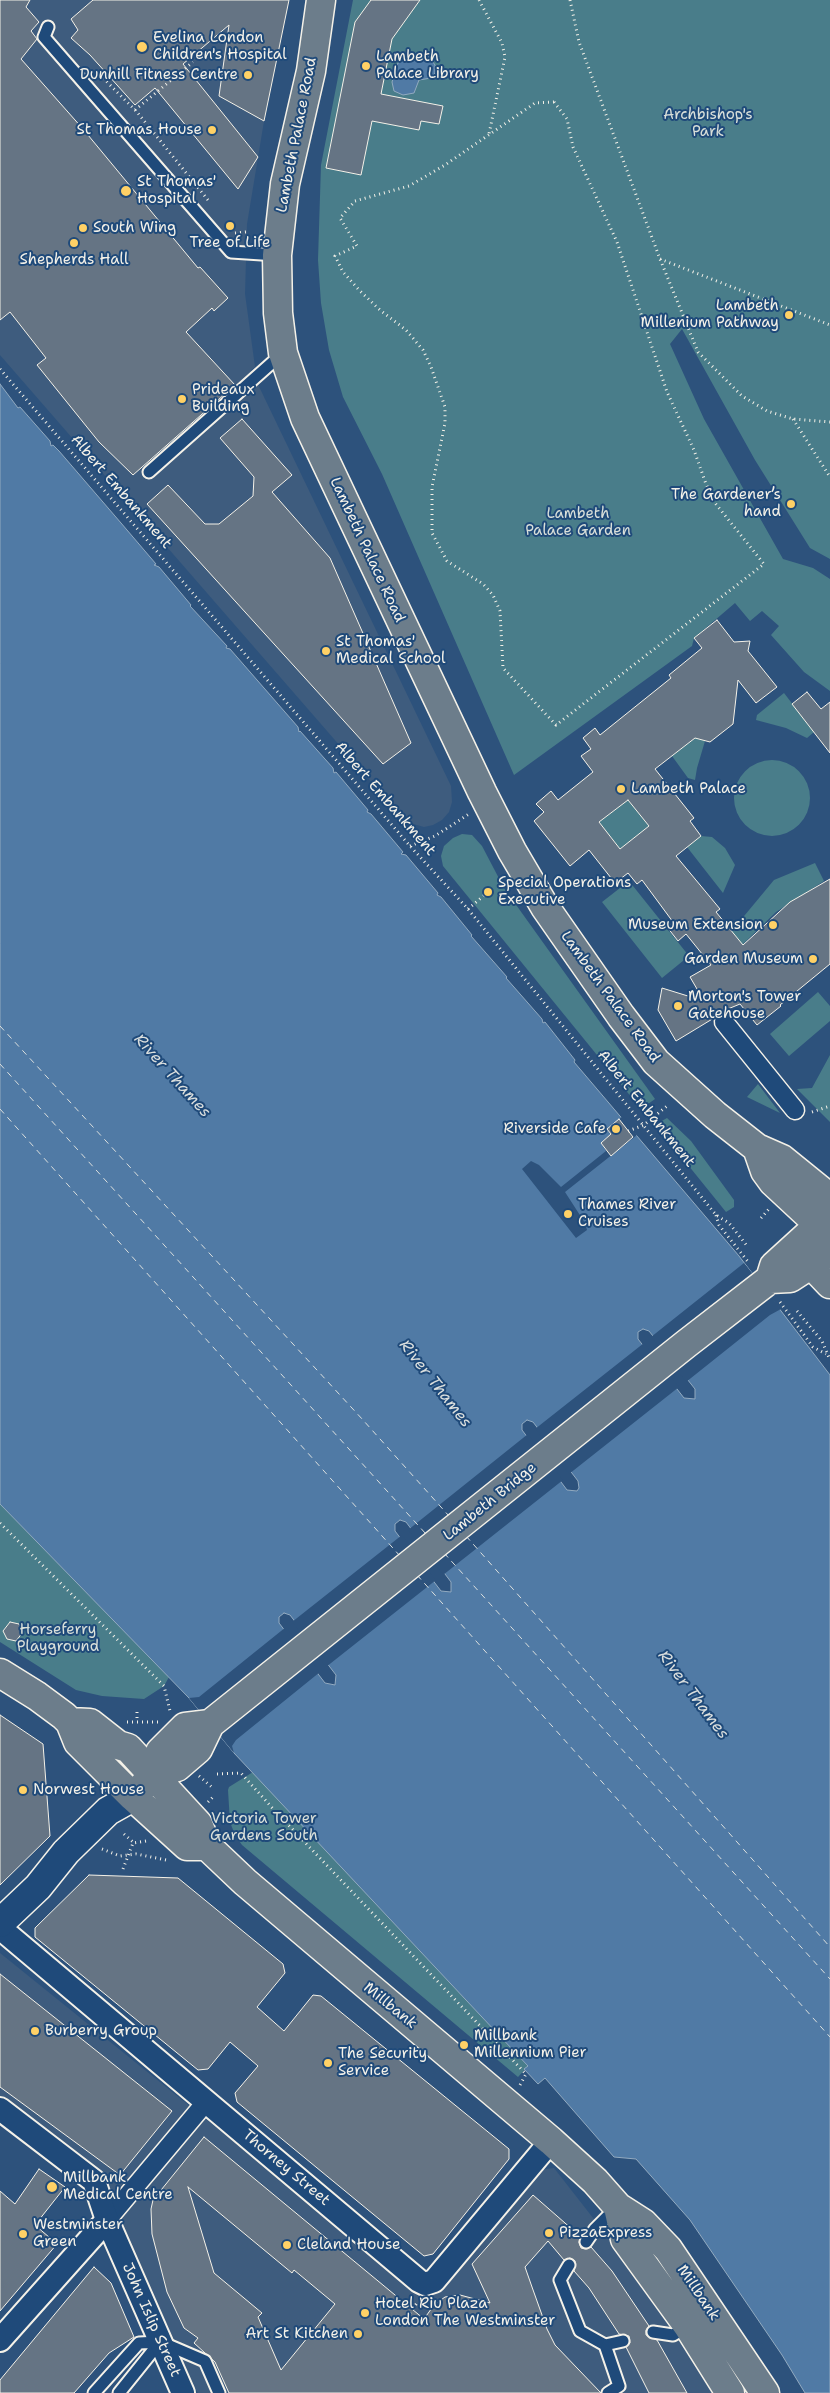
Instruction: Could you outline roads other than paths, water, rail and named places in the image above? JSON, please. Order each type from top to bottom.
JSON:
[{"type":"main road","name":"Lambeth Palace Road","points":[[322,0],[311,71],[285,184],[277,255],[278,313],[283,353],[305,418],[482,792],[517,859],[546,907],[621,1016],[656,1062],[700,1103],[757,1148],[782,1159],[830,1198]]},
{"type":"main road","points":[[757,1148],[765,1171],[773,1182],[826,1225]]},
{"type":"main road","name":"Lambeth Bridge","points":[[154,1774],[175,1769],[198,1749],[188,1720],[765,1283],[774,1266],[826,1225]]},
{"type":"main road","points":[[821,1258],[830,1284]]},
{"type":"main road","name":"Lambeth Bridge","points":[[765,1283],[790,1278],[821,1258]]},
{"type":"main road","name":"Millbank","points":[[0,1673],[37,1696],[70,1722],[78,1742],[133,1797],[187,1846],[207,1846]]},
{"type":"main road","name":"Millbank","points":[[70,1722],[90,1723],[118,1745],[128,1748],[154,1774],[198,1824],[207,1846],[297,1929],[551,2141],[595,2181],[618,2207],[643,2223],[668,2249],[765,2393]]},
{"type":"main road","points":[[0,1923],[38,1887],[66,1852],[108,1810],[133,1797],[154,1774]]},
{"type":"main road","name":"Millbank","points":[[618,2207],[625,2239],[688,2326],[730,2393]]},
{"type":"street","points":[[724,1022],[795,1110]]},
{"type":"street","name":"Thorney Street","points":[[0,1928],[322,2198],[419,2282],[425,2284],[434,2281],[551,2141]]},
{"type":"street","points":[[0,2340],[107,2220],[206,2102]]},
{"type":"street","name":"John Islip Street","points":[[0,2108],[94,2181],[107,2220],[183,2393]]},
{"type":"lane","points":[[48,27],[44,37],[231,252],[277,255]]},
{"type":"lane","points":[[149,472],[220,411],[283,353]]},
{"type":"lane","points":[[586,2242],[595,2229],[618,2207]]},
{"type":"lane","points":[[569,2265],[560,2280],[580,2331],[604,2345],[619,2386],[608,2393]]},
{"type":"lane","points":[[653,2332],[673,2335],[688,2326],[696,2311],[699,2294]]},
{"type":"lane","points":[[604,2345],[623,2341]]},
{"type":"lane","points":[[94,2393],[139,2343],[160,2342],[204,2361],[219,2393]]},
{"type":"lane","points":[[119,2393],[160,2342]]},
{"type":"water","points":[[412,53],[428,55],[435,65],[435,73],[431,78],[419,80],[414,93],[403,95],[394,91],[392,82],[398,63]]},
{"type":"water","name":"River Thames","points":[[0,384],[18,408],[20,407],[50,441],[51,446],[53,445],[59,451],[156,564],[154,565],[159,567],[190,606],[227,646],[226,648],[230,649],[298,727],[299,732],[333,768],[334,773],[336,772],[368,810],[367,812],[371,814],[403,852],[401,854],[406,855],[438,893],[437,895],[441,897],[471,936],[542,1019],[543,1023],[545,1022],[575,1060],[574,1062],[739,1256],[830,1375],[830,2393],[805,2393],[782,2355],[690,2220],[636,2159],[614,2157],[545,2078],[538,2084],[524,2069],[528,2066],[234,1753],[189,1698],[0,1504]],"holes":[[[643,1329],[649,1331],[695,1389],[695,1399],[684,1398],[638,1339],[638,1332]],[[527,1420],[533,1422],[578,1481],[579,1488],[577,1491],[567,1490],[522,1430],[522,1424]],[[400,1520],[406,1522],[451,1582],[451,1592],[441,1591],[395,1531],[395,1524]],[[284,1613],[290,1615],[336,1675],[335,1685],[325,1683],[279,1623],[279,1617]]]},
{"type":"place","name":"Evelina London Children's Hospital","points":[[142,47]]},
{"type":"place","name":"Lambeth Palace Library","points":[[366,66]]},
{"type":"place","name":"Dunhill Fitness Centre","points":[[248,75]]},
{"type":"place","name":"St Thomas House","points":[[212,130]]},
{"type":"place","name":"St Thomas' Hospital","points":[[126,191]]},
{"type":"place","name":"Tree of Life","points":[[230,226]]},
{"type":"place","name":"South Wing","points":[[83,228]]},
{"type":"place","name":"Shepherds Hall","points":[[74,243]]},
{"type":"place","name":"Lambeth Millenium Pathway","points":[[789,315]]},
{"type":"place","name":"Prideaux Building","points":[[182,399]]},
{"type":"place","name":"The Gardener’s hand","points":[[791,504]]},
{"type":"place","name":"St Thomas' Medical School","points":[[326,651]]},
{"type":"place","name":"Lambeth Palace","points":[[621,789]]},
{"type":"place","name":"Special Operations Executive","points":[[488,892]]},
{"type":"place","name":"Museum Extension","points":[[773,925]]},
{"type":"place","name":"Garden Museum","points":[[813,959]]},
{"type":"place","name":"Morton's Tower Gatehouse","points":[[678,1006]]},
{"type":"place","name":"Riverside Cafe","points":[[616,1129]]},
{"type":"place","name":"Thames River Cruises","points":[[568,1214]]},
{"type":"place","name":"Norwest House","points":[[23,1790]]},
{"type":"place","name":"Burberry Group","points":[[35,2031]]},
{"type":"place","name":"Millbank Millennium Pier","points":[[464,2045]]},
{"type":"place","name":"The Security Service","points":[[328,2063]]},
{"type":"place","name":"Millbank Medical Centre","points":[[52,2187]]},
{"type":"place","name":"PizzaExpress","points":[[549,2233]]},
{"type":"place","name":"Westminster Green","points":[[23,2234]]},
{"type":"place","name":"Cleland House","points":[[287,2245]]},
{"type":"place","name":"Hotel Riu Plaza London The Westminster","points":[[365,2313]]},
{"type":"place","name":"Art St Kitchen","points":[[358,2334]]},
{"type":"park label","name":"Archbishop's Park","points":[[708,124]]},
{"type":"park label","name":"Lambeth Palace Garden","points":[[578,522]]},
{"type":"park label","name":"Horseferry Playground","points":[[58,1638]]},
{"type":"park label","name":"Victoria Tower Gardens South","points":[[264,1828]]}]
